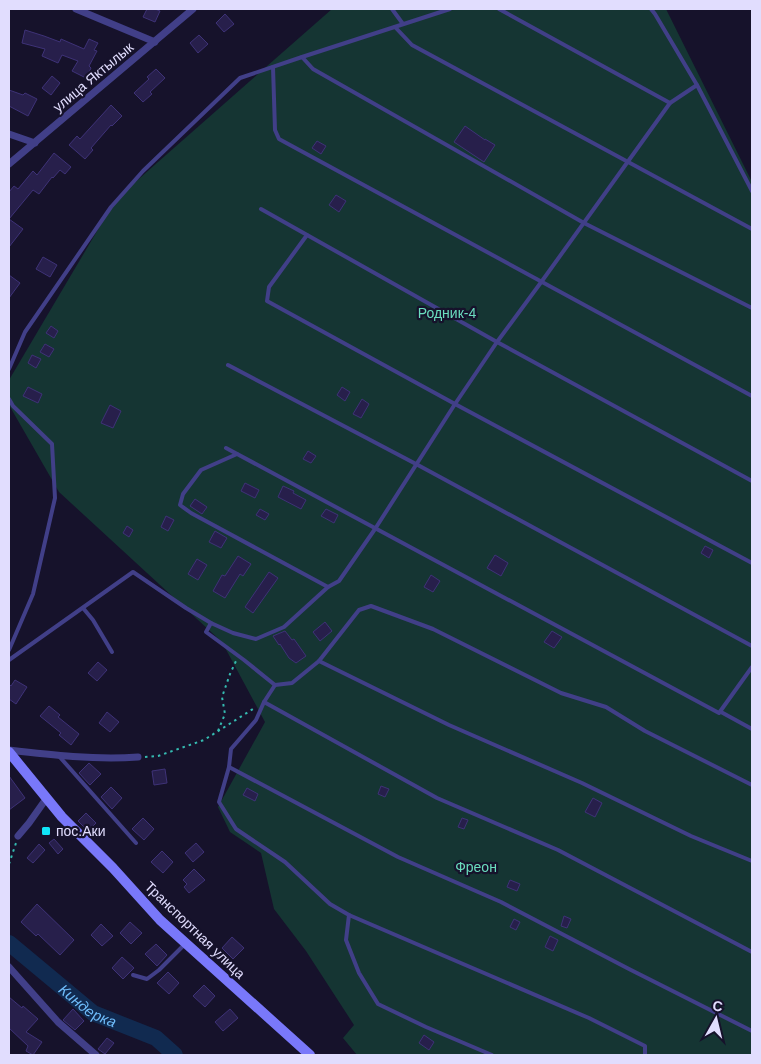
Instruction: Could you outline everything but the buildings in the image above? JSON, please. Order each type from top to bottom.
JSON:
[{"type":"street","points":[[76,9],[154,42]]},
{"type":"street","name":"улица Яктылык","points":[[9,164],[193,9]]},
{"type":"street","points":[[9,134],[35,143]]},
{"type":"street","points":[[9,751],[122,758],[138,757]]},
{"type":"street","name":"Транспортная улица","points":[[9,751],[62,818],[160,920],[310,1055]]},
{"type":"street","points":[[18,836],[46,799]]},
{"type":"street","points":[[9,967],[58,1022],[96,1055]]},
{"type":"lane","points":[[392,9],[403,24]]},
{"type":"lane","points":[[9,369],[25,332],[111,208],[143,171],[240,78],[450,9]]},
{"type":"lane","points":[[499,9],[670,103]]},
{"type":"lane","points":[[651,9],[697,85],[752,191]]},
{"type":"lane","points":[[395,27],[412,45],[752,229]]},
{"type":"lane","points":[[302,57],[313,69],[584,223],[752,308]]},
{"type":"lane","points":[[272,67],[275,130],[280,139],[752,396]]},
{"type":"lane","points":[[9,660],[133,572],[186,608],[211,623],[233,633],[256,639],[284,627],[328,587],[339,581],[376,529],[416,464],[497,342],[670,103],[697,85]]},
{"type":"lane","points":[[260,209],[497,342],[752,481]]},
{"type":"lane","points":[[308,235],[270,287],[267,301],[752,563]]},
{"type":"lane","points":[[228,365],[416,464],[752,646]]},
{"type":"lane","points":[[9,399],[13,406],[52,444],[55,498],[33,594],[9,650]]},
{"type":"lane","points":[[226,448],[752,729]]},
{"type":"lane","points":[[237,454],[201,470],[183,494],[180,505],[191,513],[328,587]]},
{"type":"lane","points":[[211,623],[206,632],[274,685],[292,684],[319,661],[359,610],[371,606],[433,629],[561,693],[606,706],[645,731],[752,785]]},
{"type":"lane","points":[[83,608],[112,652]]},
{"type":"lane","points":[[319,661],[449,725],[582,783],[691,836],[752,861]]},
{"type":"lane","points":[[721,712],[752,666]]},
{"type":"lane","points":[[274,685],[256,720],[231,749],[229,767],[219,802],[236,830],[285,862],[330,904],[348,915],[589,1018],[645,1046],[645,1055]]},
{"type":"lane","points":[[264,702],[437,798],[558,850],[752,952]]},
{"type":"lane","points":[[58,755],[136,843]]},
{"type":"lane","points":[[229,767],[398,857],[501,902],[752,1031]]},
{"type":"lane","points":[[348,915],[346,940],[359,973],[378,1004],[492,1055]]},
{"type":"lane","points":[[133,975],[147,979],[159,970],[186,943]]},
{"type":"path","points":[[218,731],[225,714],[222,697],[239,656]]},
{"type":"path","points":[[138,757],[158,756],[204,740],[264,702]]},
{"type":"path","points":[[9,864],[18,836]]},
{"type":"green space","name":"Родник-4","points":[[332,9],[666,9],[752,182],[752,1055],[357,1055],[343,1038],[354,1025],[306,951],[274,909],[261,853],[230,832],[218,807],[265,722],[222,642],[59,492],[9,405],[9,380],[116,199]]},
{"type":"waterway","name":"Киндерка","points":[[9,943],[93,1013],[156,1038],[175,1055]]},
{"type":"place","name":"пос.Аки","points":[[46,831]]},
{"type":"park label","name":"Фреон","points":[[476,867]]}]
